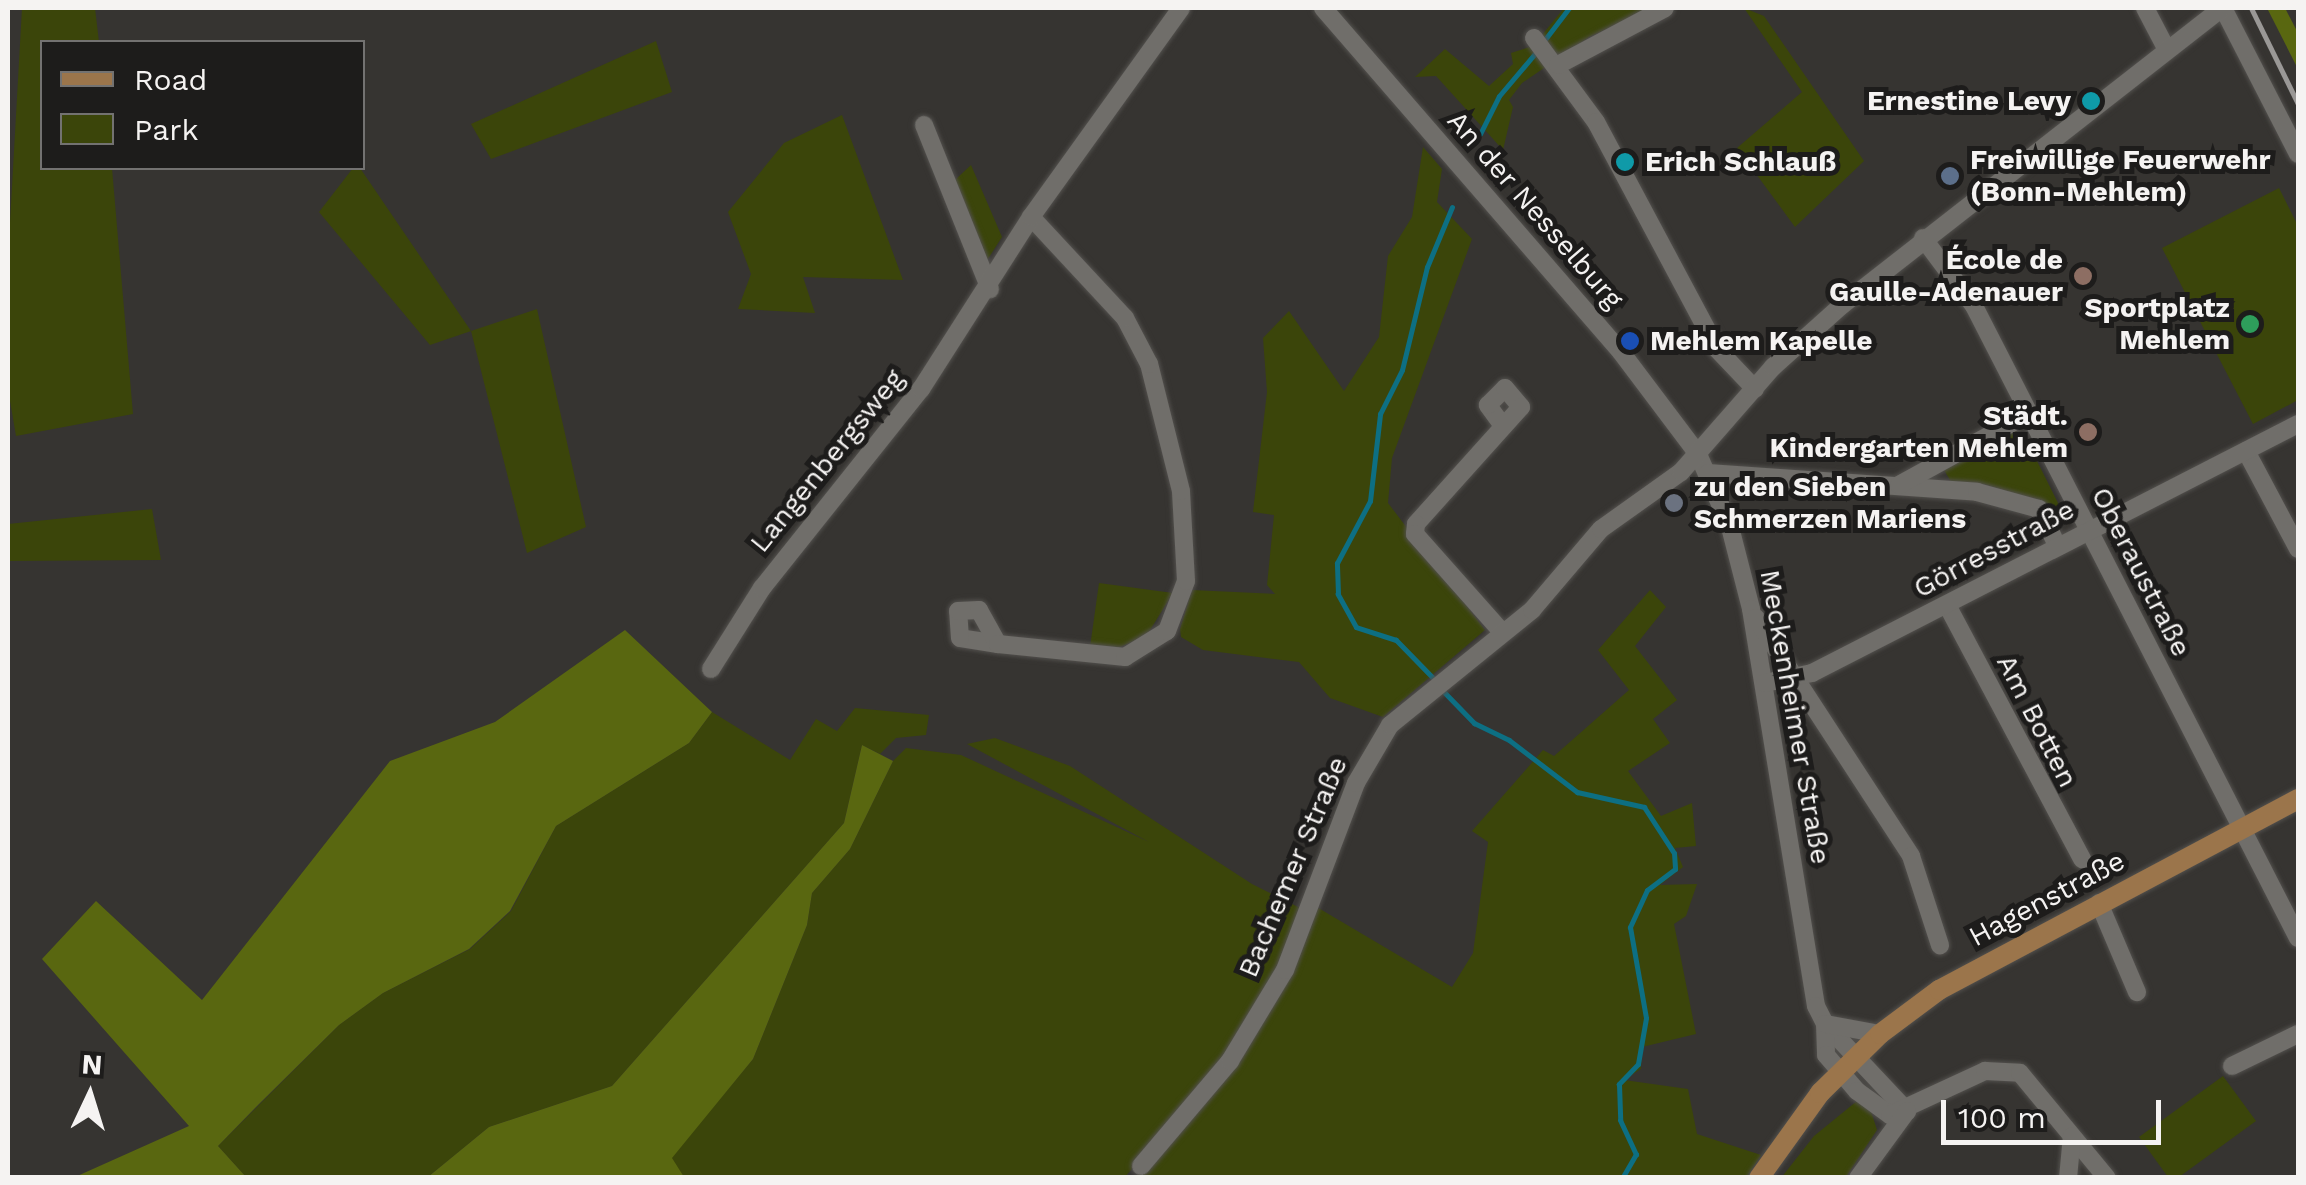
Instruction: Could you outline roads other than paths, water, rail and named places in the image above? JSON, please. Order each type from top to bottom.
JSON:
[{"type":"main road","name":"Hagenstraße","points":[[1847,1066],[1880,1034],[1962,976],[2298,799]]},
{"type":"main road","points":[[1759,1178],[1847,1066]]},
{"type":"street","name":"Langenbergsweg","points":[[711,669],[762,588],[921,390],[990,289],[1031,218],[1181,8]]},
{"type":"street","name":"An der Nesselburg","points":[[1323,8],[1630,362],[1698,454]]},
{"type":"street","points":[[1553,59],[1664,8]]},
{"type":"street","points":[[2145,8],[2167,50]]},
{"type":"street","points":[[1698,454],[1755,389],[1923,238],[2223,8],[2298,154]]},
{"type":"street","points":[[1534,38],[1553,59],[1611,148],[1702,325],[1755,389]]},
{"type":"street","points":[[924,125],[990,289]]},
{"type":"street","points":[[998,644],[1125,657],[1167,631],[1186,582],[1182,491],[1149,364],[1118,310],[1031,218]]},
{"type":"street","name":"Oberaustraße","points":[[1923,238],[1974,306],[2294,919],[2298,938]]},
{"type":"street","points":[[1898,485],[2028,414]]},
{"type":"street","name":"Görresstraße","points":[[1764,684],[1794,679],[1947,606],[2298,424]]},
{"type":"street","points":[[1503,426],[1416,524],[1416,534],[1504,633]]},
{"type":"street","points":[[2246,451],[2298,548]]},
{"type":"street","name":"Meckenheimer Straße","points":[[1698,454],[1708,473],[1751,609],[1809,979],[1824,1024],[1826,1055],[1847,1066]]},
{"type":"street","name":"Bachemer Straße","points":[[1141,1166],[1230,1061],[1285,970],[1369,755],[1428,688],[1504,633],[1601,530],[1698,454]]},
{"type":"street","points":[[1708,473],[1978,492],[2039,508],[2058,547]]},
{"type":"street","name":"Am Botten","points":[[1947,606],[2082,859]]},
{"type":"street","points":[[1751,609],[1912,856],[1940,946]]},
{"type":"street","points":[[2099,903],[2137,992]]},
{"type":"street","points":[[1824,1024],[1880,1034]]},
{"type":"street","points":[[2232,1066],[2298,1034]]},
{"type":"street","points":[[1847,1066],[1890,1114],[1907,1111],[1985,1071],[2014,1070],[2107,1178]]},
{"type":"street","points":[[1858,1178],[1907,1111]]},
{"type":"street","points":[[2068,1178],[2072,1136]]},
{"type":"waterway","points":[[1543,42],[1569,8]]},
{"type":"waterway","points":[[1480,134],[1499,96],[1537,51]]},
{"type":"waterway","points":[[1437,682],[1396,640],[1356,627],[1338,594],[1337,563],[1370,501],[1380,414],[1402,370],[1427,267],[1452,207]]},
{"type":"waterway","points":[[1443,691],[1474,723],[1509,740],[1577,792],[1644,807],[1674,853],[1675,869],[1647,890],[1630,927],[1646,1018],[1638,1064],[1619,1084],[1620,1120],[1636,1154],[1622,1178]]},
{"type":"railway","points":[[2251,8],[2298,104]]},
{"type":"place","name":"Ernestine Levy","points":[[2091,101]]},
{"type":"place","name":"Erich Schlauß","points":[[1625,162]]},
{"type":"place","name":"Freiwillige Feuerwehr (Bonn-Mehlem)","points":[[1950,176]]},
{"type":"place","name":"École de Gaulle-Adenauer","points":[[2083,276]]},
{"type":"place","name":"Sportplatz Mehlem","points":[[2250,324]]},
{"type":"place","name":"Mehlem Kapelle","points":[[1630,341]]},
{"type":"place","name":"Städt. Kindergarten Mehlem","points":[[2088,432]]},
{"type":"place","name":"zu den Sieben Schmerzen Mariens","points":[[1674,503]]}]
